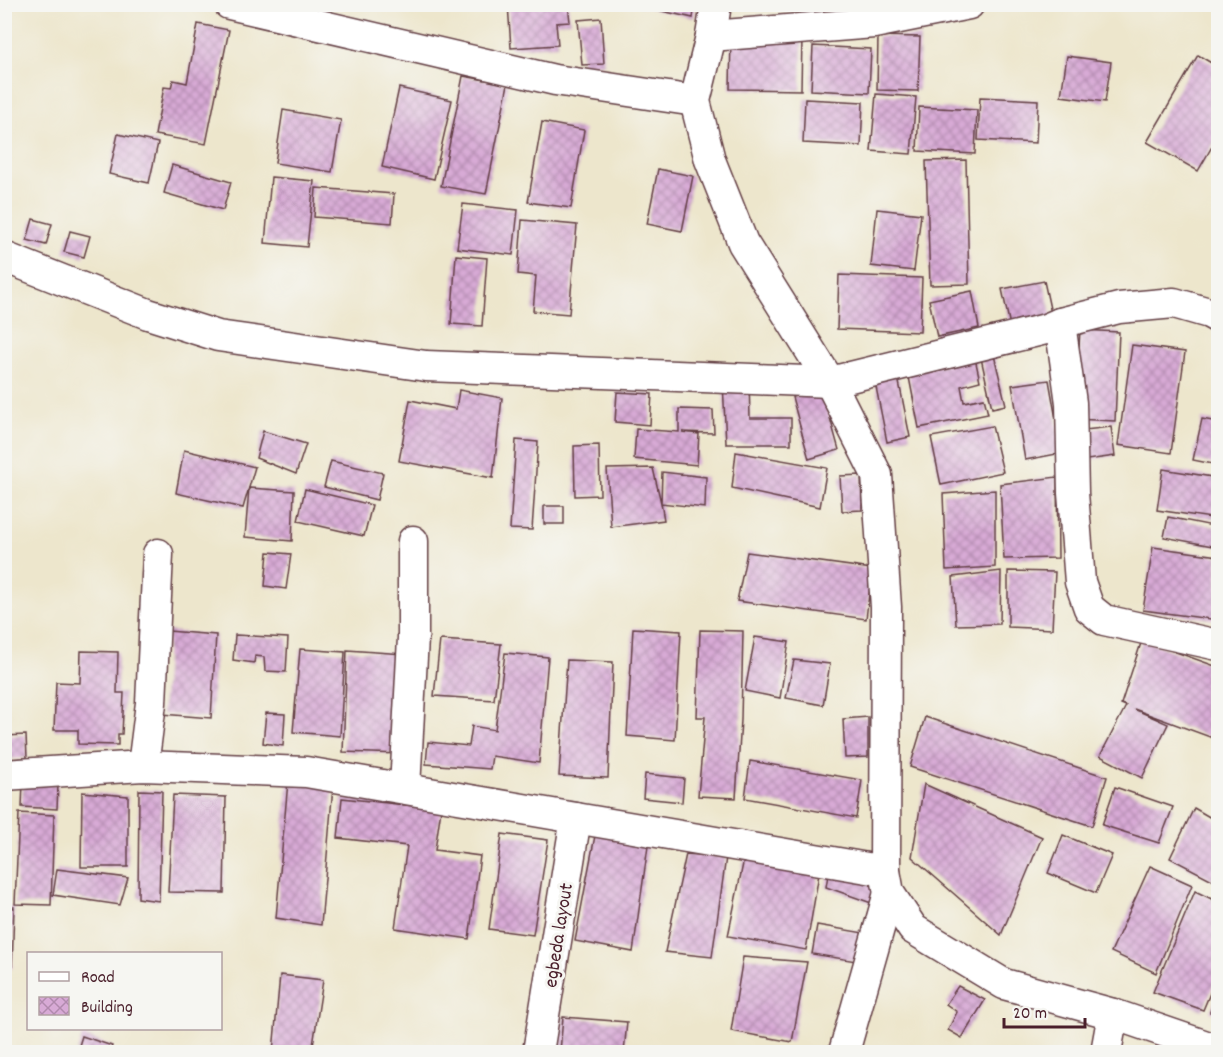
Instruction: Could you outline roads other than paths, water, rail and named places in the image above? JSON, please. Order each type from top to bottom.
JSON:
[{"type":"street","points":[[230,4],[555,80],[695,101]]},
{"type":"street","points":[[716,4],[711,36],[695,101],[710,160],[742,243],[830,382],[877,475],[886,607],[887,882],[843,1053]]},
{"type":"street","points":[[711,36],[874,23],[969,5]]},
{"type":"street","points":[[4,257],[148,314],[218,336],[426,366],[830,382],[1119,309],[1174,303],[1209,313],[1218,318]]},
{"type":"street","points":[[1060,323],[1071,403],[1073,493],[1080,582],[1089,608],[1104,620],[1218,645]]},
{"type":"street","points":[[405,788],[413,638],[412,541]]},
{"type":"street","points":[[143,766],[151,703],[158,554]]},
{"type":"street","points":[[4,775],[143,766],[306,772],[576,818],[887,882],[913,929],[1004,984],[1113,1014],[1218,1050]]},
{"type":"street","name":"egbeda layout","points":[[538,1053],[576,818]]},
{"type":"street","points":[[1106,1053],[1113,1014]]}]
